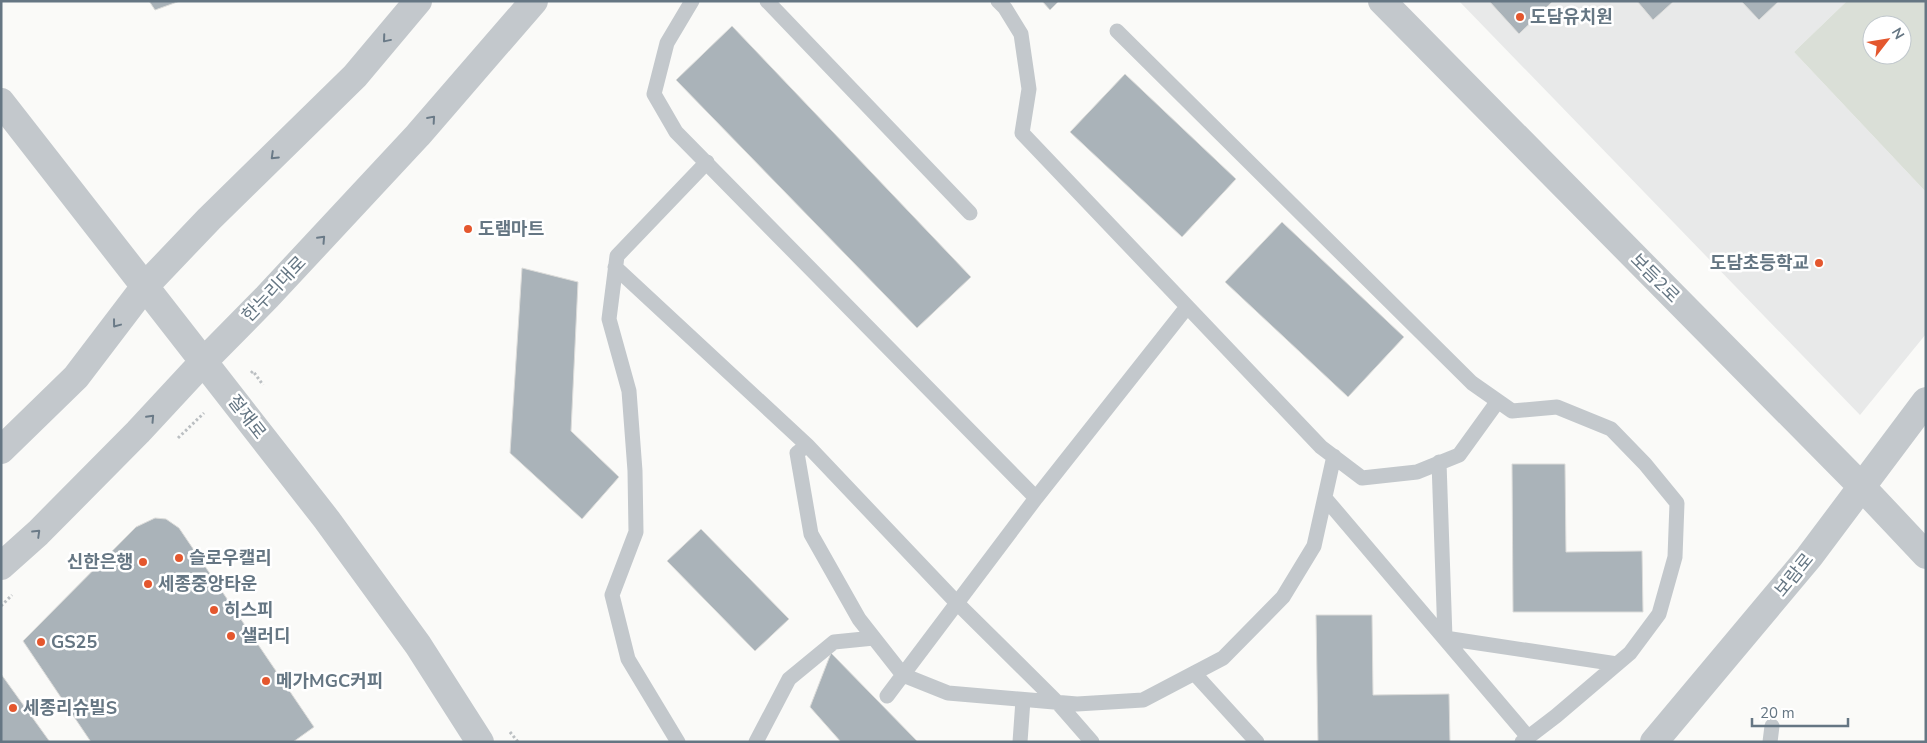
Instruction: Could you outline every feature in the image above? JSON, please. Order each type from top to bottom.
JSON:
[{"type":"street","points":[[1,450],[76,377],[146,285],[209,218],[355,76],[418,1]]},
{"type":"street","name":"한누리대로","points":[[1,566],[38,533],[267,298],[418,135],[534,1]]},
{"type":"street","name":"보듬2로","points":[[1382,1],[1862,487],[1926,555]]},
{"type":"street","name":"절재로","points":[[1,102],[146,285],[203,362],[327,520],[418,644],[480,742]]},
{"type":"street","name":"보람로","points":[[1654,742],[1809,557],[1926,401]]},
{"type":"lane","points":[[692,1],[667,43],[654,94],[676,132],[1036,498]]},
{"type":"lane","points":[[766,1],[970,213]]},
{"type":"lane","points":[[998,1],[1005,8],[1021,34],[1029,89],[1022,133],[1321,447],[1362,478],[1417,472],[1459,455],[1498,401]]},
{"type":"lane","points":[[1117,31],[1472,384],[1512,411],[1557,407],[1611,429],[1645,464],[1677,503],[1675,557],[1659,614],[1630,652],[1525,739],[1445,638],[1325,498]]},
{"type":"lane","points":[[678,742],[628,659],[612,595],[636,532],[635,471],[629,391],[609,319],[616,256],[707,162]]},
{"type":"lane","points":[[615,267],[807,445],[957,603],[1058,702],[1092,742]]},
{"type":"lane","points":[[887,696],[1036,498],[1187,307]]},
{"type":"lane","points":[[807,445],[797,453],[812,534],[859,619],[903,675],[948,693],[1077,704],[1143,700],[1223,658],[1283,598],[1314,546],[1334,456]]},
{"type":"lane","points":[[1439,462],[1445,638]]},
{"type":"lane","points":[[756,742],[789,679],[834,642],[874,638]]},
{"type":"lane","points":[[1445,638],[1617,664]]},
{"type":"lane","points":[[1194,673],[1257,742]]},
{"type":"lane","points":[[1020,742],[1023,700]]},
{"type":"lane","points":[[1770,742],[1772,726]]},
{"type":"path","points":[[175,440],[253,370],[265,387]]},
{"type":"path","points":[[1,606],[15,592]]},
{"type":"path","points":[[506,726],[518,742]]},
{"type":"shaded area","name":"도담초등학교","points":[[1459,1],[1489,1],[1519,33],[1553,1],[1637,1],[1653,20],[1674,1],[1741,1],[1759,20],[1779,1],[1847,1],[1794,52],[1926,192],[1926,334],[1860,415]]},
{"type":"shaded area","points":[[1847,1],[1926,1],[1926,192],[1794,52]]},
{"type":"building","points":[[149,1],[180,1],[155,10]]},
{"type":"building","points":[[1042,1],[1059,1],[1050,10]]},
{"type":"building","name":"도담유치원","points":[[1489,1],[1553,1],[1519,34]]},
{"type":"building","name":"도담유치원","points":[[1637,1],[1674,1],[1653,20]]},
{"type":"building","points":[[1741,1],[1779,1],[1759,20]]},
{"type":"building","points":[[732,26],[971,277],[917,328],[676,80]]},
{"type":"building","points":[[1125,74],[1236,179],[1182,237],[1070,132]]},
{"type":"building","points":[[1282,222],[1404,337],[1348,397],[1225,282]]},
{"type":"building","points":[[522,268],[578,282],[571,431],[619,477],[582,519],[510,453]]},
{"type":"building","points":[[1512,464],[1565,464],[1566,552],[1642,551],[1643,612],[1513,612]]},
{"type":"building","name":"세종중앙타운","points":[[155,518],[166,519],[179,528],[314,727],[293,742],[91,742],[23,641],[136,527]]},
{"type":"building","points":[[701,529],[789,619],[755,651],[667,561]]},
{"type":"building","points":[[1316,615],[1372,615],[1373,695],[1449,694],[1450,742],[1318,742]]},
{"type":"building","points":[[831,653],[918,742],[841,742],[810,707]]},
{"type":"building","name":"세종리슈빌S","points":[[1,674],[50,742],[1,742]]},
{"type":"place","name":"도담유치원","points":[[1520,17]]},
{"type":"place","name":"도램마트","points":[[468,229]]},
{"type":"place","name":"도담초등학교","points":[[1819,263]]},
{"type":"place","name":"슬로우캘리","points":[[179,558]]},
{"type":"place","name":"신한은행","points":[[143,562]]},
{"type":"place","name":"세종중앙타운","points":[[148,584]]},
{"type":"place","name":"히스피","points":[[214,610]]},
{"type":"place","name":"샐러디","points":[[231,636]]},
{"type":"place","name":"GS25","points":[[41,642]]},
{"type":"place","name":"메가MGC커피","points":[[266,681]]},
{"type":"place","name":"세종리슈빌S","points":[[13,708]]}]
